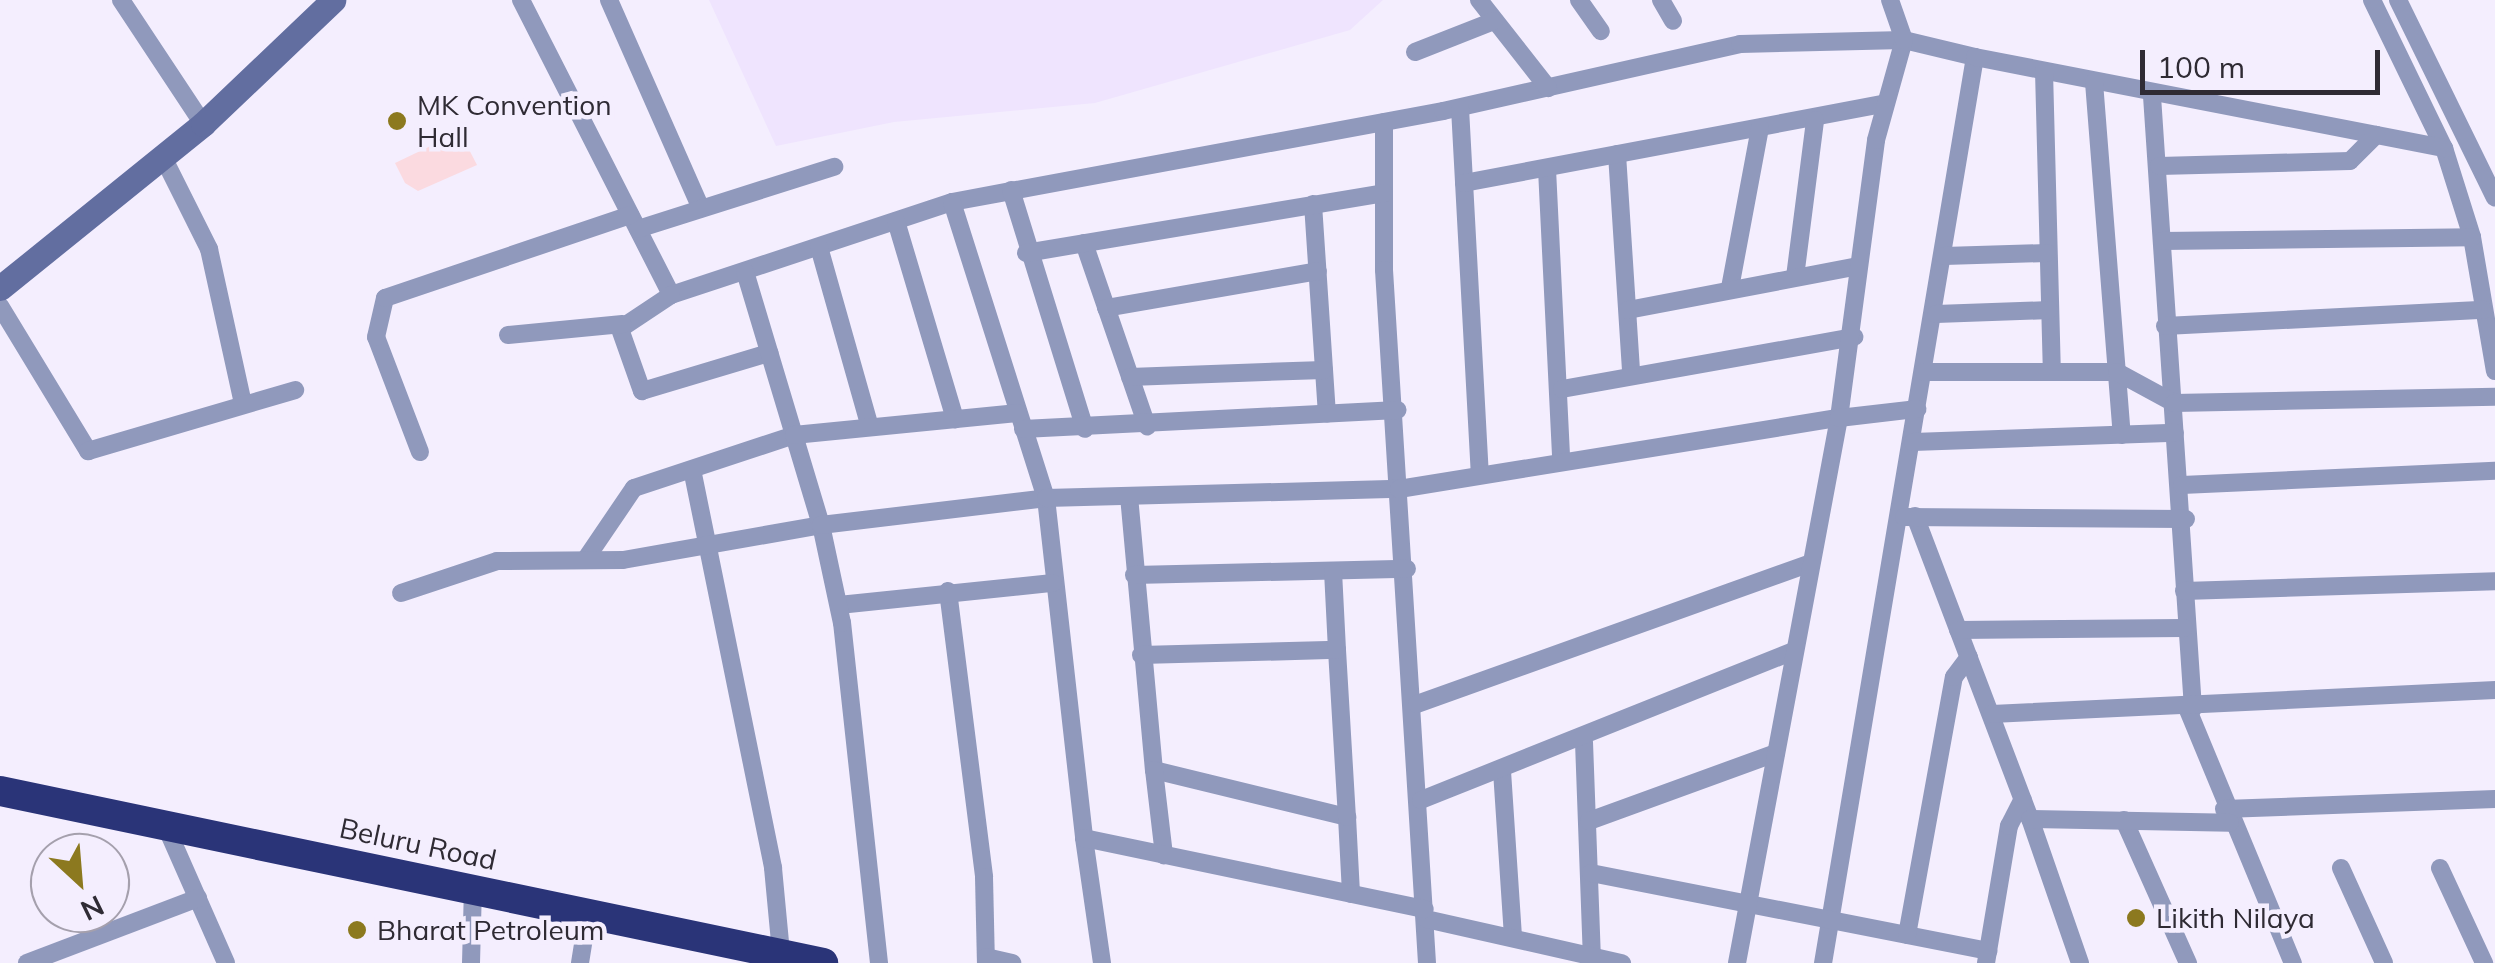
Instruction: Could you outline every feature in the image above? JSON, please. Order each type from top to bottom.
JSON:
[{"type":"highway","name":"Beluru Road","points":[[0,791],[167,829],[588,913],[782,959],[823,963]]},
{"type":"street","points":[[121,0],[204,124]]},
{"type":"street","points":[[0,288],[204,124],[333,0]]},
{"type":"street","points":[[521,0],[671,295]]},
{"type":"street","points":[[609,0],[700,209]]},
{"type":"street","points":[[1479,0],[1548,88]]},
{"type":"street","points":[[1579,0],[1601,30]]},
{"type":"street","points":[[1661,0],[1674,21]]},
{"type":"street","points":[[1737,963],[1808,564],[1854,338],[1858,266],[1883,104],[1904,40],[1890,0]]},
{"type":"street","points":[[2372,0],[2444,148],[2472,238],[2495,371]]},
{"type":"street","points":[[2402,2],[2495,194]]},
{"type":"street","points":[[1416,52],[1494,21]]},
{"type":"street","points":[[508,335],[622,324],[671,295],[952,202],[1460,108],[1740,44],[1904,40],[2152,96],[2444,148]]},
{"type":"street","points":[[1823,963],[1907,517],[1912,442],[1936,314],[1975,57]]},
{"type":"street","points":[[2044,71],[2052,370]]},
{"type":"street","points":[[2094,82],[2122,435]]},
{"type":"street","points":[[2152,96],[2159,166],[2165,326],[2186,519],[2184,628],[2190,710],[2227,816],[2292,963]]},
{"type":"street","points":[[1464,182],[1815,120],[1883,104]]},
{"type":"street","points":[[1460,108],[1480,474]]},
{"type":"street","points":[[1795,277],[1815,120]]},
{"type":"street","points":[[1384,122],[1399,489],[1417,704],[1427,963]]},
{"type":"street","points":[[1730,288],[1760,128]]},
{"type":"street","points":[[2159,166],[2350,161],[2376,135]]},
{"type":"street","points":[[1617,154],[1630,374]]},
{"type":"street","points":[[163,157],[209,249],[242,399]]},
{"type":"street","points":[[420,452],[376,337],[386,298],[634,222],[700,209],[834,167]]},
{"type":"street","points":[[1547,168],[1562,389],[1561,460]]},
{"type":"street","points":[[1012,190],[1026,252],[1084,430]]},
{"type":"street","points":[[1026,252],[1384,193]]},
{"type":"street","points":[[952,202],[1046,498],[1052,583],[1102,963]]},
{"type":"street","points":[[1314,204],[1327,414]]},
{"type":"street","points":[[896,221],[955,419]]},
{"type":"street","points":[[2162,240],[2472,238]]},
{"type":"street","points":[[1084,243],[1147,426]]},
{"type":"street","points":[[819,247],[870,427]]},
{"type":"street","points":[[1944,256],[2047,253]]},
{"type":"street","points":[[1628,310],[1858,266]]},
{"type":"street","points":[[1106,308],[1318,271]]},
{"type":"street","points":[[745,272],[821,525],[839,606],[879,963]]},
{"type":"street","points":[[0,306],[88,450],[242,399],[295,390]]},
{"type":"street","points":[[1936,314],[2048,310]]},
{"type":"street","points":[[2165,326],[2484,310]]},
{"type":"street","points":[[622,324],[642,391],[770,353]]},
{"type":"street","points":[[1562,389],[1630,374],[1854,338]]},
{"type":"street","points":[[1130,377],[1324,370]]},
{"type":"street","points":[[1924,372],[2118,372],[2174,404],[2495,397]]},
{"type":"street","points":[[401,593],[496,561],[585,560],[712,550],[821,525],[1046,498],[1399,489],[1561,460],[1918,409]]},
{"type":"street","points":[[585,560],[634,488],[692,474],[794,435],[955,419],[1020,421],[1084,430],[1398,410]]},
{"type":"street","points":[[1912,442],[2175,433]]},
{"type":"street","points":[[2182,485],[2495,471]]},
{"type":"street","points":[[692,474],[712,550],[782,959]]},
{"type":"street","points":[[1129,496],[1140,655],[1164,854]]},
{"type":"street","points":[[1907,517],[2186,519]]},
{"type":"street","points":[[1907,517],[1992,714],[2030,819],[2073,960]]},
{"type":"street","points":[[1417,704],[1808,564]]},
{"type":"street","points":[[1134,575],[1407,570]]},
{"type":"street","points":[[1334,571],[1351,894]]},
{"type":"street","points":[[2184,591],[2495,581]]},
{"type":"street","points":[[839,606],[948,591],[1052,583]]},
{"type":"street","points":[[948,591],[986,960],[1012,963]]},
{"type":"street","points":[[1958,630],[2184,628]]},
{"type":"street","points":[[1140,655],[1337,650]]},
{"type":"street","points":[[1421,800],[1584,742],[1793,651]]},
{"type":"street","points":[[1908,935],[1954,677],[1969,657]]},
{"type":"street","points":[[1992,714],[2190,710],[2495,690]]},
{"type":"street","points":[[1584,742],[1592,956]]},
{"type":"street","points":[[1589,821],[1776,753]]},
{"type":"street","points":[[1154,770],[1347,816]]},
{"type":"street","points":[[1502,771],[1513,938]]},
{"type":"street","points":[[1591,873],[1832,917],[1987,957],[2009,826],[2023,799]]},
{"type":"street","points":[[2030,819],[2227,816],[2495,799]]},
{"type":"street","points":[[2124,820],[2188,963]]},
{"type":"street","points":[[167,829],[226,963]]},
{"type":"street","points":[[1084,838],[1351,894],[1622,963]]},
{"type":"street","points":[[2341,868],[2384,963]]},
{"type":"street","points":[[2440,868],[2484,963]]},
{"type":"street","points":[[471,963],[473,889]]},
{"type":"street","points":[[27,963],[198,898]]},
{"type":"street","points":[[580,963],[588,913]]},
{"type":"shaded area","points":[[709,0],[1383,0],[1350,30],[1095,103],[894,122],[776,146]]},
{"type":"shaded area","points":[[460,132],[477,165],[418,191],[405,183],[395,163]]},
{"type":"place","name":"MK Convention Hall","points":[[397,121]]},
{"type":"place","name":"Likith Nilaya","points":[[2136,918]]},
{"type":"place","name":"Bharat Petroleum","points":[[357,930]]}]
